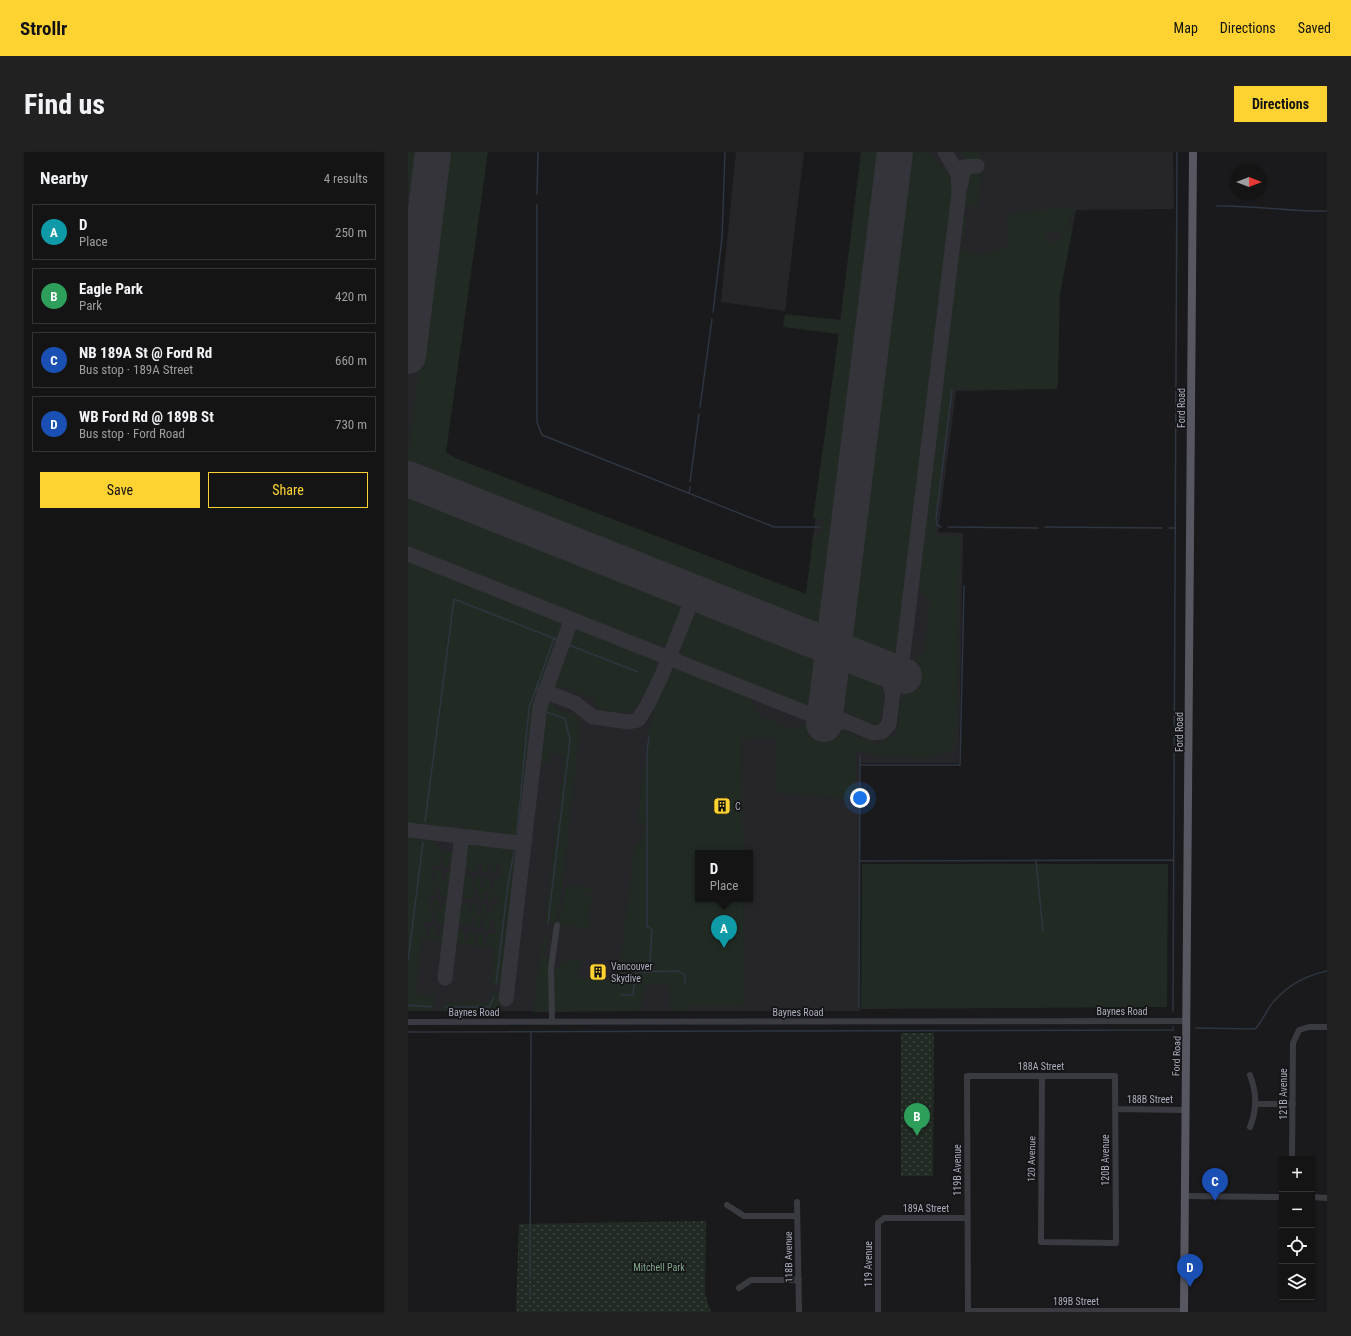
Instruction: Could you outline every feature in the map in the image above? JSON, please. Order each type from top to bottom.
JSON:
[{"type":"main road","name":"Ford Road","points":[[1184,1311],[1184,1110],[1187,1021],[1193,152]]},
{"type":"street","points":[[552,1022],[551,968],[557,925]]},
{"type":"street","name":"Baynes Road","points":[[408,1022],[1187,1021]]},
{"type":"street","name":"121B Avenue","points":[[1292,1156],[1293,1043],[1298,1030],[1309,1026],[1327,1027]]},
{"type":"street","points":[[1250,1075],[1255,1087],[1255,1116],[1250,1127]]},
{"type":"street","name":"188A Street","points":[[967,1076],[1115,1076]]},
{"type":"street","name":"119B Avenue","points":[[967,1076],[968,1311]]},
{"type":"street","name":"120 Avenue","points":[[1042,1076],[1041,1242],[1116,1243]]},
{"type":"street","name":"120B Avenue","points":[[1115,1076],[1116,1243]]},
{"type":"street","points":[[1255,1104],[1293,1104]]},
{"type":"street","name":"188B Street","points":[[1115,1109],[1184,1110]]},
{"type":"street","points":[[1185,1196],[1279,1197]]},
{"type":"street","points":[[1315,1197],[1327,1198]]},
{"type":"street","name":"118B Avenue","points":[[797,1202],[799,1312]]},
{"type":"street","points":[[727,1206],[744,1216],[797,1216]]},
{"type":"street","name":"189A Street","points":[[884,1218],[968,1218]]},
{"type":"street","name":"119 Avenue","points":[[878,1312],[878,1223],[884,1218]]},
{"type":"street","points":[[739,1288],[751,1280],[799,1280]]},
{"type":"street","name":"189B Street","points":[[968,1311],[1184,1311]]},
{"type":"shaded area","points":[[408,152],[487,152],[445,456],[806,595],[861,152],[1173,152],[1174,209],[1076,210],[1059,293],[1057,389],[956,391],[938,532],[963,533],[959,763],[860,763],[860,1011],[408,1011]]},
{"type":"shaded area","points":[[736,152],[804,152],[785,311],[721,302]]},
{"type":"green space","points":[[408,152],[421,152],[416,188],[408,194]]},
{"type":"green space","points":[[445,152],[488,152],[446,452],[455,458],[806,594],[813,535],[822,533],[823,519],[813,518],[839,334],[783,327],[785,314],[841,320],[861,152],[885,152],[826,635],[412,471],[408,465],[408,456]]},
{"type":"green space","points":[[903,152],[930,152],[949,177],[955,199],[900,652],[887,660],[843,643]]},
{"type":"green space","points":[[960,152],[977,152],[983,159],[966,159]]},
{"type":"green space","points":[[981,173],[979,206],[964,206],[961,204],[965,174]]},
{"type":"green space","points":[[1071,207],[1075,208],[1062,235],[1059,236],[1058,232],[1047,232],[1046,242],[1059,241],[1070,224],[1075,212],[1060,294],[1058,383],[1056,389],[952,389],[935,535],[959,535],[958,693],[955,748],[947,753],[924,758],[876,756],[859,750],[856,753],[856,796],[852,799],[777,793],[776,738],[742,739],[743,850],[695,850],[695,902],[743,902],[744,1006],[691,1006],[691,1011],[671,1011],[669,987],[656,983],[644,987],[641,1011],[554,1012],[553,969],[559,969],[560,962],[570,963],[573,959],[585,962],[584,964],[579,964],[577,977],[618,981],[635,843],[641,844],[643,829],[646,829],[646,825],[637,822],[649,732],[656,701],[664,678],[679,666],[749,694],[759,716],[793,729],[815,720],[815,725],[833,727],[878,744],[897,733],[902,687],[910,669],[906,667],[924,652],[930,603],[915,585],[956,249],[961,248],[978,254],[1007,246],[1009,240],[1006,218],[1016,212]]},
{"type":"green space","points":[[960,217],[967,217],[964,238],[958,236]]},
{"type":"green space","points":[[410,490],[676,596],[683,612],[671,642],[655,648],[408,550],[408,491]]},
{"type":"green space","points":[[408,558],[565,620],[565,629],[538,701],[531,769],[527,769],[519,837],[464,831],[466,819],[463,818],[461,830],[408,824]]},
{"type":"green space","points":[[706,608],[824,655],[817,701],[805,708],[686,661],[678,645],[691,615]]},
{"type":"green space","points":[[577,626],[655,657],[659,668],[658,677],[630,713],[608,713],[596,707],[595,700],[563,687],[560,689],[551,684],[570,634]]},
{"type":"green space","points":[[841,661],[874,675],[884,691],[880,722],[876,725],[846,713],[836,696]]},
{"type":"green space","points":[[545,702],[554,702],[553,707],[578,717],[580,728],[564,872],[556,925],[545,924],[565,754],[550,753],[549,764],[537,763],[542,710]]},
{"type":"green space","points":[[408,835],[431,838],[441,851],[456,853],[454,868],[443,867],[443,857],[440,857],[439,866],[431,866],[433,871],[432,880],[436,880],[437,870],[443,871],[442,881],[446,881],[447,872],[454,872],[451,896],[439,895],[440,885],[437,885],[435,894],[428,894],[427,897],[430,899],[429,908],[433,908],[434,899],[439,899],[438,908],[442,909],[444,900],[450,900],[447,924],[436,923],[437,914],[433,913],[432,922],[424,922],[424,926],[426,927],[426,936],[429,936],[431,927],[436,928],[435,936],[439,937],[440,928],[446,928],[445,942],[421,939],[416,994],[435,996],[433,1011],[408,1011]]},
{"type":"green space","points":[[467,843],[514,848],[518,851],[502,981],[498,981],[500,986],[491,984],[494,948],[453,943],[456,929],[464,931],[464,940],[467,941],[469,931],[475,933],[474,942],[477,942],[478,932],[483,933],[483,943],[487,943],[488,934],[495,934],[496,930],[494,929],[495,920],[491,920],[489,929],[484,928],[485,919],[481,919],[480,928],[474,927],[475,918],[471,917],[470,927],[456,924],[459,901],[468,903],[468,913],[471,913],[472,903],[477,903],[477,914],[481,914],[482,904],[487,905],[486,914],[490,915],[492,905],[499,906],[499,902],[497,901],[498,892],[494,892],[492,901],[488,901],[488,891],[485,891],[483,900],[478,899],[478,890],[475,890],[473,899],[459,897],[462,874],[471,875],[471,884],[474,885],[476,875],[481,876],[480,886],[484,886],[485,876],[491,877],[490,886],[493,887],[495,877],[502,878],[503,875],[500,874],[501,865],[497,864],[495,874],[491,873],[492,863],[488,863],[487,872],[482,872],[482,862],[479,861],[477,871],[463,870]]},
{"type":"green space","points":[[862,864],[1168,864],[1167,1007],[861,1009]]},
{"type":"green space","points":[[566,886],[593,888],[592,894],[588,893],[587,896],[592,897],[592,903],[587,903],[586,905],[591,906],[591,913],[585,913],[585,915],[590,917],[589,929],[558,925]]},
{"type":"green space","points":[[542,934],[548,934],[544,957],[547,956],[549,959],[548,1012],[533,1012],[542,941],[545,939]]},
{"type":"green space","points":[[492,993],[503,994],[501,1012],[442,1011],[443,1005],[459,1002],[488,1004],[491,1001]]},
{"type":"green space","points":[[901,1033],[934,1033],[933,1176],[901,1176]]},
{"type":"green space","name":"Mitchell Park","points":[[706,1221],[705,1294],[711,1312],[516,1312],[519,1224]]},
{"type":"waterway","points":[[537,194],[538,152]]},
{"type":"waterway","points":[[713,312],[722,238],[725,152]]},
{"type":"waterway","points":[[1173,1011],[1177,152]]},
{"type":"waterway","points":[[537,205],[537,422],[542,435],[774,527],[820,527]]},
{"type":"waterway","points":[[1217,206],[1245,206],[1327,211]]},
{"type":"waterway","points":[[700,407],[712,319]]},
{"type":"waterway","points":[[941,527],[937,525],[936,519],[952,390]]},
{"type":"waterway","points":[[690,482],[699,414]]},
{"type":"waterway","points":[[689,493],[690,487]]},
{"type":"waterway","points":[[948,527],[1038,528]]},
{"type":"waterway","points":[[1045,527],[1162,528]]},
{"type":"waterway","points":[[1169,528],[1175,528]]},
{"type":"waterway","points":[[860,765],[960,765],[964,586]]},
{"type":"waterway","points":[[425,822],[454,599],[558,640]]},
{"type":"waterway","points":[[517,834],[529,708],[554,639]]},
{"type":"waterway","points":[[569,645],[638,672]]},
{"type":"waterway","points":[[544,711],[565,719],[570,740],[548,923]]},
{"type":"waterway","points":[[647,928],[647,752],[649,736]]},
{"type":"waterway","points":[[859,1007],[860,756]]},
{"type":"waterway","points":[[408,961],[423,842]]},
{"type":"waterway","points":[[496,984],[508,884],[514,852]]},
{"type":"waterway","points":[[860,861],[1174,860]]},
{"type":"waterway","points":[[1036,861],[1043,932]]},
{"type":"waterway","points":[[648,926],[652,930],[650,961],[653,972]]},
{"type":"waterway","points":[[620,995],[633,995],[635,974],[637,972],[679,971],[685,975],[685,983]]},
{"type":"waterway","points":[[1196,1028],[1255,1029],[1273,1002],[1287,989],[1306,978],[1327,971]]},
{"type":"waterway","points":[[445,1007],[489,1007],[494,997]]},
{"type":"waterway","points":[[408,1005],[431,1007]]},
{"type":"waterway","points":[[408,1032],[1173,1030],[1173,1027]]},
{"type":"waterway","points":[[530,1278],[531,1032]]},
{"type":"waterway","points":[[530,1286],[530,1297]]},
{"type":"taxiway","points":[[828,693],[832,710],[840,719],[873,733],[882,732],[889,724],[893,692],[903,654],[959,193],[958,174],[945,152]]},
{"type":"taxiway","points":[[961,184],[964,167],[977,166]]},
{"type":"taxiway","points":[[408,218],[424,201],[429,181]]},
{"type":"taxiway","points":[[408,231],[418,239],[420,257]]},
{"type":"taxiway","points":[[408,480],[415,482]]},
{"type":"taxiway","points":[[408,554],[804,712],[843,722]]},
{"type":"taxiway","points":[[544,691],[575,703],[593,717],[629,722],[638,720],[647,706],[661,677],[695,593]]},
{"type":"taxiway","points":[[506,999],[540,706],[569,626],[570,621],[566,617]]},
{"type":"taxiway","points":[[877,666],[888,677],[892,693]]},
{"type":"taxiway","points":[[408,830],[520,843],[525,840]]},
{"type":"taxiway","points":[[445,978],[461,843],[464,839],[470,837]]},
{"type":"runway","points":[[408,356],[433,152]]},
{"type":"runway","points":[[824,724],[895,152]]},
{"type":"runway","points":[[408,479],[904,676]]},
{"type":"place","name":"C","points":[[722,806]]},
{"type":"place","name":"D","points":[[724,948]]},
{"type":"place","name":"Vancouver Skydive","points":[[598,972]]},
{"type":"place","name":"Eagle Park","points":[[917,1136]]},
{"type":"place","name":"NB 189A St @ Ford Rd","points":[[1215,1201]]},
{"type":"place","name":"WB Ford Rd @ 189B St","points":[[1190,1287]]}]
